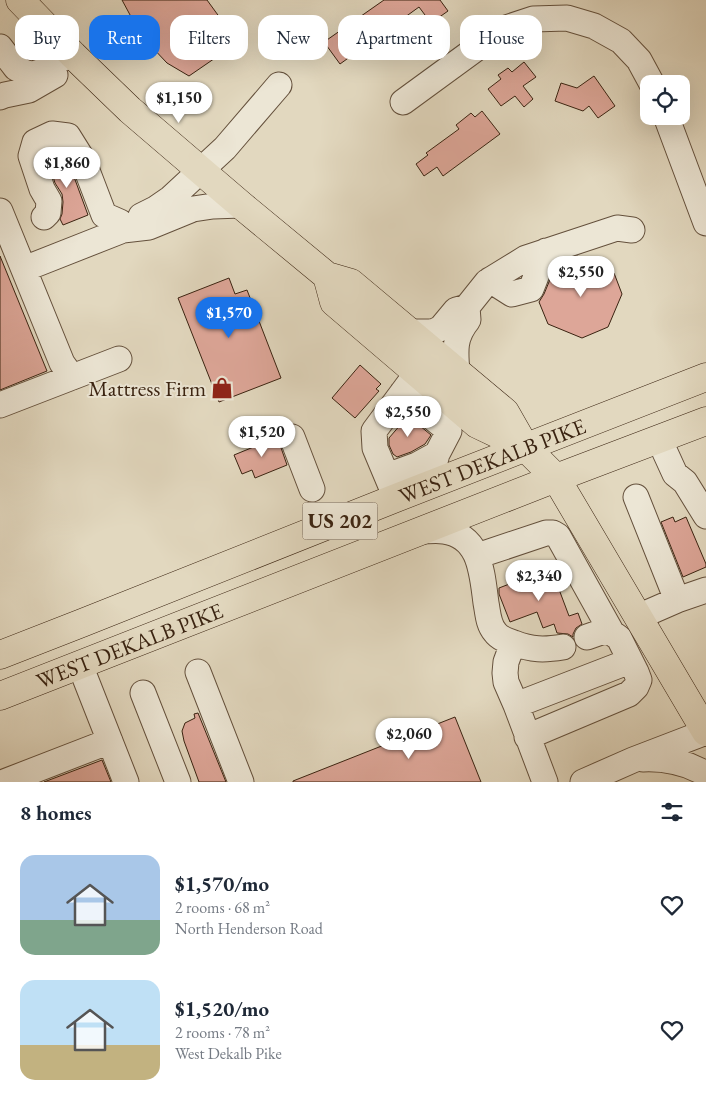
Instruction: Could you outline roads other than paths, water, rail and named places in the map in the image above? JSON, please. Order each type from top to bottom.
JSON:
[{"type":"main road","points":[[20,0],[34,15]]},
{"type":"main road","points":[[78,60],[130,110],[327,276],[351,283],[505,412],[525,447],[556,478],[706,732]]},
{"type":"main road","points":[[327,276],[334,302],[409,383],[477,424],[525,447]]},
{"type":"main road","name":"WEST DEKALB PIKE","points":[[0,655],[82,623],[391,487],[429,485],[706,377]]},
{"type":"main road","name":"WEST DEKALB PIKE","points":[[0,696],[706,421]]},
{"type":"main road","points":[[0,672],[82,623]]},
{"type":"street","points":[[403,102],[503,29],[533,20],[567,18],[594,26],[621,41],[639,60],[647,75]]},
{"type":"street","points":[[0,32],[23,63],[22,70]]},
{"type":"street","points":[[0,47],[16,68],[30,75],[42,71],[57,60]]},
{"type":"street","points":[[2,93],[29,90],[58,74],[69,60]]},
{"type":"street","points":[[24,269],[122,226],[155,209],[171,198],[225,148],[279,85]]},
{"type":"street","points":[[670,125],[704,212]]},
{"type":"street","points":[[44,217],[48,213],[49,201],[42,189],[31,156],[35,142],[52,134],[68,136],[84,160],[104,215],[122,226],[149,227],[183,212],[202,207],[241,205]]},
{"type":"street","points":[[0,211],[62,363],[72,378]]},
{"type":"street","points":[[457,372],[456,341],[468,320],[468,307],[487,282],[526,258],[617,228],[632,230]]},
{"type":"street","points":[[410,332],[435,331],[445,324],[456,310],[468,307]]},
{"type":"street","points":[[0,406],[119,359]]},
{"type":"street","points":[[429,485],[436,454],[449,431],[409,383],[374,431],[375,448],[391,487],[417,465],[436,454]]},
{"type":"street","points":[[292,437],[312,489]]},
{"type":"street","points":[[659,439],[670,478],[685,482],[706,516]]},
{"type":"street","points":[[636,497],[677,600]]},
{"type":"street","points":[[421,531],[454,533],[474,548],[482,573],[489,621],[495,633],[506,640],[526,648],[548,650],[562,647]]},
{"type":"street","points":[[477,556],[546,533],[553,533],[558,536],[636,672],[638,680],[636,687],[629,694],[527,737]]},
{"type":"street","points":[[516,705],[622,646],[643,626],[677,600],[706,590]]},
{"type":"street","points":[[587,637],[604,631],[622,646]]},
{"type":"street","points":[[513,643],[506,662],[506,682],[545,782]]},
{"type":"street","points":[[80,664],[126,782]]},
{"type":"street","points":[[198,672],[241,782]]},
{"type":"street","points":[[143,693],[178,782]]},
{"type":"street","points":[[583,782],[633,760],[706,732]]},
{"type":"street","points":[[4,782],[110,741]]},
{"type":"street","points":[[633,760],[654,758],[675,762],[706,774]]},
{"type":"place","name":"Mattress Firm","points":[[222,388]]}]
